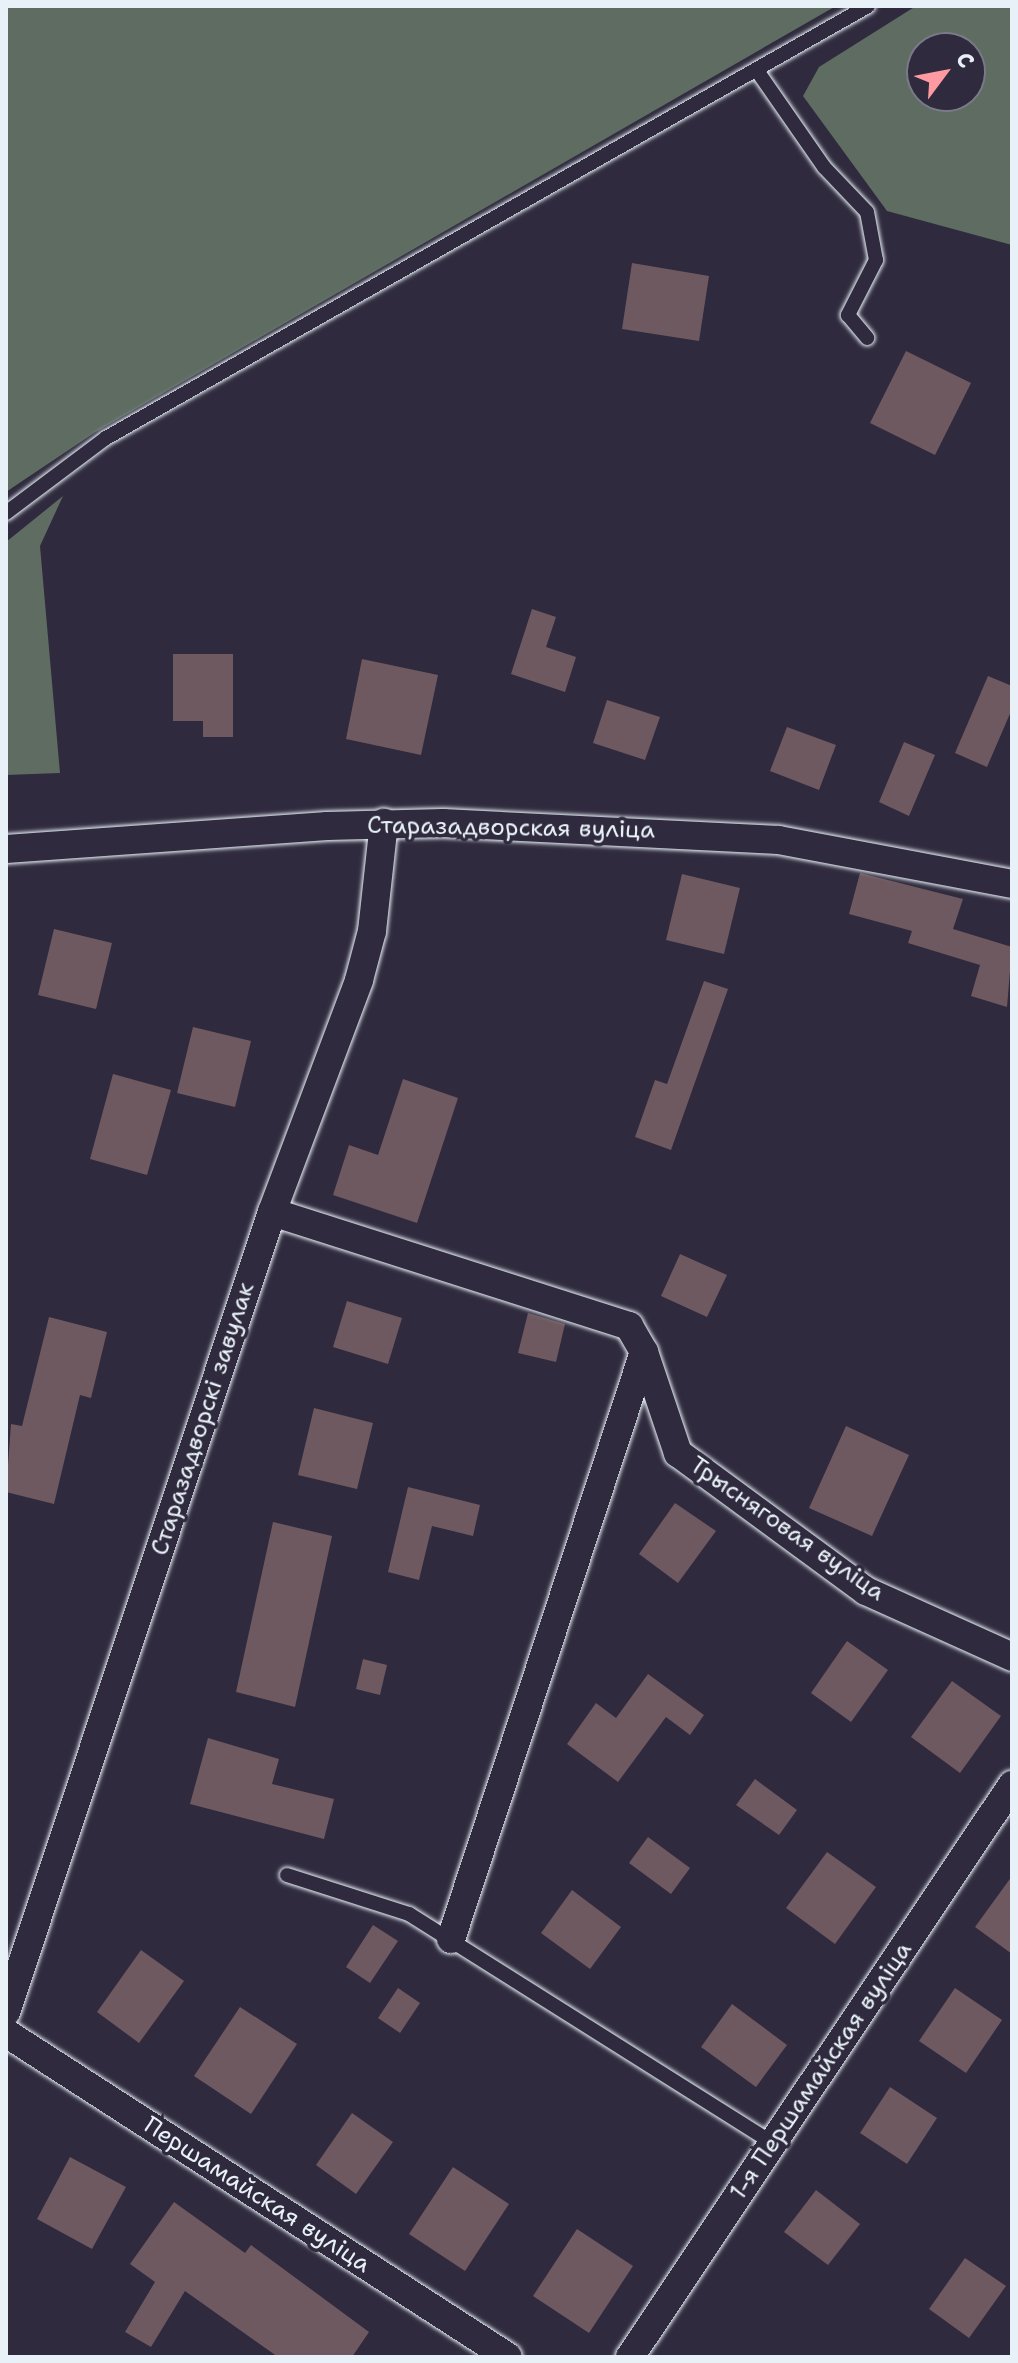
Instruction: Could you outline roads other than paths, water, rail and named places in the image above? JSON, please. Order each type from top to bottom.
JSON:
[{"type":"street","name":"Старазадворская вуліца","points":[[6,849],[384,823],[779,840],[1012,884]]},
{"type":"street","name":"Старазадворскі завулак","points":[[6,2012],[272,1212],[359,980],[372,931],[384,823]]},
{"type":"street","name":"Трысняговая вуліца","points":[[272,1212],[629,1326],[644,1352],[678,1453],[866,1591],[1012,1657]]},
{"type":"street","points":[[451,1939],[644,1352]]},
{"type":"street","name":"1-я Першамайская вуліца","points":[[630,2357],[1012,1785]]},
{"type":"street","name":"Першамайская вуліца","points":[[6,2033],[508,2357]]},
{"type":"lane","points":[[6,513],[106,438],[758,72],[868,6]]},
{"type":"lane","points":[[758,72],[824,167],[867,212],[876,260],[848,315],[867,338]]},
{"type":"lane","points":[[287,1875],[409,1914],[773,2143]]}]
